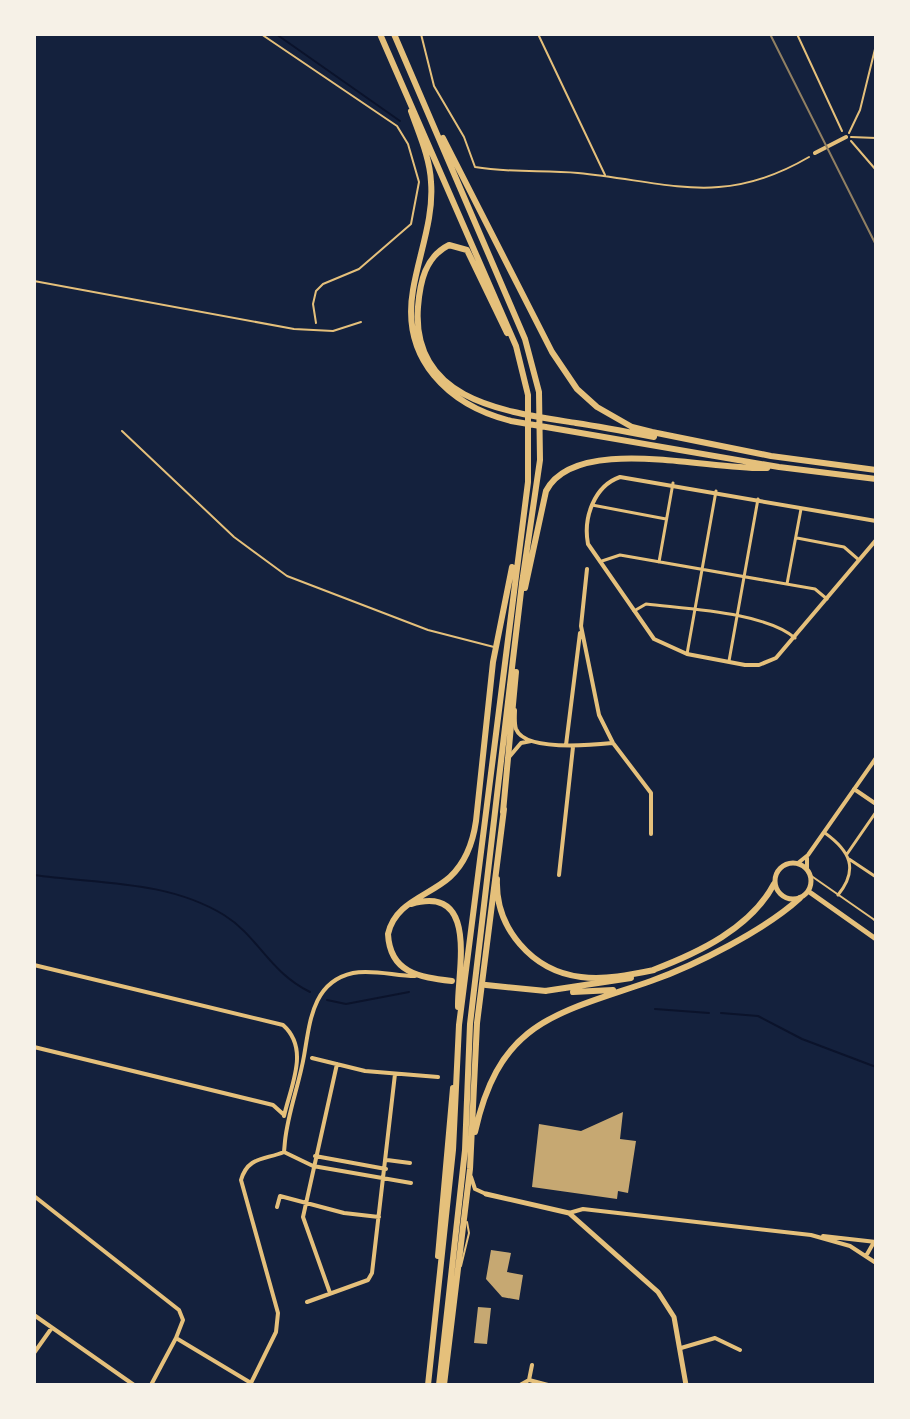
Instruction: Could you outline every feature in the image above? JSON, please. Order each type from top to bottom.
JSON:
[{"type":"highway","points":[[380,34],[516,346],[530,418],[522,521],[459,1025]]},
{"type":"highway","points":[[394,34],[525,339],[539,392],[540,460],[470,1024],[465,1150],[442,1385]]},
{"type":"highway","points":[[388,52],[423,143],[431,180],[430,210],[411,303],[416,347],[444,389],[478,411],[511,421],[555,424],[876,470]]},
{"type":"highway","points":[[428,114],[552,352],[582,395],[632,427],[736,450]]},
{"type":"highway","points":[[516,346],[502,326],[467,250],[449,245],[439,250],[424,273],[418,303],[419,331],[435,370],[464,396],[555,424],[779,467],[876,479]]},
{"type":"highway","points":[[519,616],[542,504],[552,479],[560,472],[583,463],[626,460],[779,467]]},
{"type":"highway","points":[[452,981],[415,976],[399,966],[389,948],[389,928],[404,907],[452,875],[470,848],[495,647],[522,521]]},
{"type":"highway","points":[[514,659],[515,699],[497,894],[503,917],[521,947],[540,963],[580,977],[604,978],[654,970]]},
{"type":"highway","points":[[442,1385],[465,1217],[472,1147],[477,1023],[504,809]]},
{"type":"highway","points":[[545,991],[611,983],[697,952],[737,926],[762,903],[774,884]]},
{"type":"highway","points":[[472,1147],[482,1100],[493,1076],[531,1029],[577,1005],[652,981],[708,957],[800,898]]},
{"type":"highway","points":[[404,907],[420,902],[435,903],[456,918],[463,937],[458,988],[458,1052],[450,1106],[436,1317],[428,1385]]},
{"type":"highway","points":[[486,985],[545,991],[611,990],[652,981]]},
{"type":"street","points":[[815,153],[843,138]]},
{"type":"street","points":[[876,521],[673,483],[620,477],[608,481],[592,505],[586,534],[600,562],[654,639],[687,654],[759,665],[776,658],[795,638],[876,540]]},
{"type":"street","points":[[659,562],[673,483]]},
{"type":"street","points":[[687,654],[716,491]]},
{"type":"street","points":[[729,662],[758,499]]},
{"type":"street","points":[[592,505],[667,519]]},
{"type":"street","points":[[787,584],[801,507]]},
{"type":"street","points":[[796,537],[844,547],[859,560]]},
{"type":"street","points":[[600,562],[620,555],[815,589],[827,599]]},
{"type":"street","points":[[566,745],[587,569]]},
{"type":"street","points":[[634,611],[646,604],[737,617],[784,628],[795,638]]},
{"type":"street","points":[[581,626],[599,715],[613,743],[651,793],[651,834]]},
{"type":"street","points":[[515,699],[515,727],[521,736],[531,741]]},
{"type":"street","points":[[508,758],[521,743],[531,741],[573,746],[613,743]]},
{"type":"street","points":[[559,875],[573,746]]},
{"type":"street","points":[[808,855],[808,891],[800,898],[783,897],[774,884],[779,868],[798,863],[808,855],[876,758]]},
{"type":"street","points":[[854,789],[876,804]]},
{"type":"street","points":[[838,895],[852,872],[848,856],[876,812]]},
{"type":"street","points":[[824,832],[848,856],[876,877]]},
{"type":"street","points":[[798,863],[809,872]]},
{"type":"street","points":[[808,891],[876,939]]},
{"type":"street","points":[[34,965],[283,1025],[295,1036],[299,1048],[286,1117],[284,1152]]},
{"type":"street","points":[[286,1117],[304,1056],[307,1024],[322,992],[337,978],[356,972],[415,976]]},
{"type":"street","points":[[34,1047],[273,1105],[286,1117]]},
{"type":"street","points":[[312,1058],[395,1074],[438,1077]]},
{"type":"street","points":[[330,1293],[303,1217],[303,1203],[337,1064]]},
{"type":"street","points":[[307,1302],[368,1280],[372,1273],[395,1074]]},
{"type":"street","points":[[176,1338],[250,1384],[276,1332],[278,1313],[241,1180],[249,1164],[284,1152],[313,1166],[411,1183]]},
{"type":"street","points":[[315,1156],[386,1169]]},
{"type":"street","points":[[387,1160],[410,1163]]},
{"type":"street","points":[[470,1169],[475,1189],[486,1194],[569,1213],[583,1209],[875,1242],[866,1256]]},
{"type":"street","points":[[466,1207],[474,1195],[486,1194]]},
{"type":"street","points":[[34,1196],[179,1310],[183,1320],[151,1385]]},
{"type":"street","points":[[277,1207],[280,1196],[379,1217]]},
{"type":"street","points":[[569,1213],[666,1301],[674,1317],[686,1385]]},
{"type":"street","points":[[811,1235],[844,1244],[876,1263]]},
{"type":"street","points":[[34,1315],[134,1385]]},
{"type":"street","points":[[34,1353],[52,1328]]},
{"type":"street","points":[[681,1348],[715,1338],[740,1350]]},
{"type":"street","points":[[529,1380],[532,1365]]},
{"type":"street","points":[[520,1385],[529,1380],[548,1385]]},
{"type":"lane","points":[[34,281],[294,329],[333,331],[361,322]]},
{"type":"lane","points":[[122,431],[234,537],[287,576],[428,630],[495,647]]},
{"type":"lane","points":[[809,872],[876,920]]},
{"type":"path","points":[[261,34],[397,126],[408,144],[419,182],[411,224],[359,269],[323,284],[316,291],[313,304],[316,323]]},
{"type":"path","points":[[421,34],[434,86],[464,137],[475,167],[522,173],[605,176],[678,188],[720,188],[767,178],[815,153]]},
{"type":"path","points":[[538,34],[605,176]]},
{"type":"path","points":[[797,34],[843,138],[876,170]]},
{"type":"path","points":[[843,138],[860,110],[876,45]]},
{"type":"path","points":[[843,138],[876,138]]},
{"type":"building","points":[[623,1112],[620,1139],[636,1141],[628,1193],[618,1191],[617,1199],[532,1187],[539,1124],[581,1131]]},
{"type":"building","points":[[491,1250],[511,1253],[507,1272],[523,1275],[519,1300],[502,1297],[486,1279]]},
{"type":"building","points":[[478,1307],[491,1308],[487,1344],[474,1343]]},
{"type":"waterway","points":[[276,34],[400,121]]},
{"type":"waterway","points":[[34,875],[156,889],[202,904],[236,924],[284,974],[310,992]]},
{"type":"waterway","points":[[327,1000],[346,1004],[409,992]]},
{"type":"waterway","points":[[655,1009],[709,1013]]},
{"type":"waterway","points":[[721,1013],[758,1016],[802,1039],[876,1067]]},
{"type":"railway","points":[[770,34],[876,245]]}]
